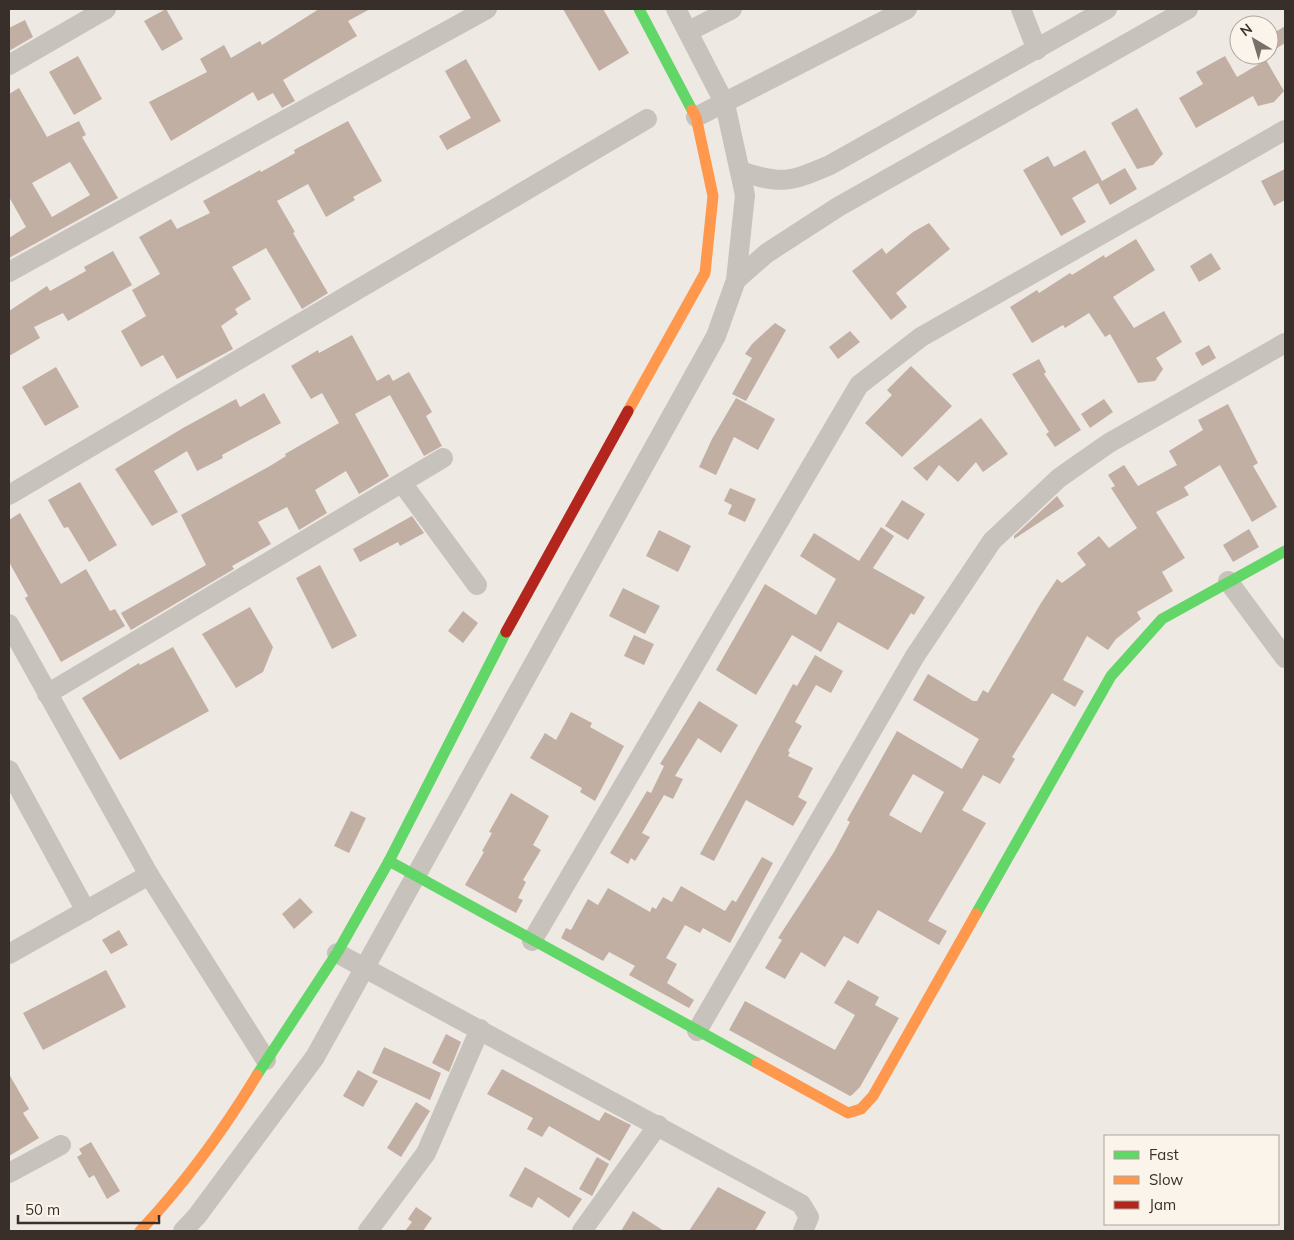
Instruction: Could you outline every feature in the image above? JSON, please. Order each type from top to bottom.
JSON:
[{"type":"street","points":[[9,65],[106,9]]},
{"type":"street","points":[[9,272],[487,9]]},
{"type":"street","points":[[140,1231],[173,1196],[225,1127],[266,1060],[337,953],[388,861],[512,621],[705,273],[713,196],[696,117],[639,9]]},
{"type":"street","points":[[182,1231],[197,1216],[315,1057],[716,336],[736,280],[745,195],[725,104],[689,30],[676,9]]},
{"type":"street","points":[[689,30],[732,9]]},
{"type":"street","points":[[696,117],[725,104],[907,9]]},
{"type":"street","points":[[1020,9],[1037,50]]},
{"type":"street","points":[[740,171],[767,180],[796,180],[830,165],[1107,9]]},
{"type":"street","points":[[736,280],[767,253],[838,207],[1188,9]]},
{"type":"street","points":[[9,495],[647,119]]},
{"type":"street","points":[[532,941],[859,385],[921,337],[1285,130]]},
{"type":"street","points":[[697,1031],[915,656],[992,541],[1059,478],[1102,448],[1285,343]]},
{"type":"street","points":[[47,694],[443,458]]},
{"type":"street","points":[[402,483],[477,585]]},
{"type":"street","points":[[388,861],[848,1113],[861,1109],[873,1096],[1111,676],[1162,619],[1285,551]]},
{"type":"street","points":[[1228,581],[1285,658]]},
{"type":"street","points":[[9,624],[149,875],[266,1060]]},
{"type":"street","points":[[9,770],[86,911]]},
{"type":"street","points":[[9,954],[149,875]]},
{"type":"street","points":[[337,953],[801,1204],[809,1217],[803,1231]]},
{"type":"street","points":[[368,1231],[426,1153],[480,1029]]},
{"type":"street","points":[[582,1231],[658,1125]]},
{"type":"street","points":[[9,1173],[61,1145]]},
{"type":"building","points":[[166,9],[183,39],[162,51],[144,21]]},
{"type":"building","points":[[319,9],[370,9],[348,21],[357,36],[283,80],[295,101],[282,108],[273,93],[258,101],[253,92],[171,141],[149,102],[207,72],[200,59],[224,45],[231,58],[260,41],[262,45]]},
{"type":"building","points":[[563,9],[603,9],[629,53],[599,71]]},
{"type":"building","points":[[25,20],[33,37],[9,51],[9,28]]},
{"type":"building","points":[[1285,26],[1285,43],[1279,47],[1279,30]]},
{"type":"building","points":[[78,56],[102,99],[74,115],[49,72]]},
{"type":"building","points":[[1225,56],[1237,77],[1257,65],[1269,65],[1284,91],[1274,102],[1258,106],[1253,96],[1196,128],[1179,98],[1203,84],[1196,72]]},
{"type":"building","points":[[466,59],[501,121],[447,150],[439,136],[471,118],[445,71]]},
{"type":"building","points":[[19,88],[47,137],[79,121],[86,135],[82,137],[118,198],[9,258],[9,238],[26,227],[9,197],[9,94]],"holes":[[[70,162],[90,195],[52,217],[32,183]]]},
{"type":"building","points":[[1137,108],[1163,154],[1153,165],[1137,169],[1111,123]]},
{"type":"building","points":[[348,121],[382,181],[353,197],[355,200],[326,217],[308,184],[277,201],[295,232],[293,233],[328,293],[302,309],[266,248],[232,267],[251,299],[235,309],[238,314],[221,326],[233,349],[177,379],[163,355],[141,367],[121,331],[146,316],[132,290],[160,274],[139,237],[171,219],[177,229],[210,213],[203,201],[260,170],[261,172],[295,153],[294,150]]},
{"type":"building","points":[[1085,150],[1102,181],[1125,168],[1137,189],[1110,205],[1098,183],[1072,198],[1086,222],[1061,236],[1023,170],[1048,156],[1054,167]]},
{"type":"building","points":[[1285,169],[1285,200],[1274,206],[1261,181]]},
{"type":"building","points":[[929,223],[950,249],[896,293],[907,307],[891,320],[852,271],[882,248],[886,254],[913,232]]},
{"type":"building","points":[[1136,239],[1155,270],[1113,297],[1134,328],[1164,311],[1182,342],[1156,358],[1163,369],[1155,381],[1138,383],[1110,334],[1105,337],[1089,313],[1065,328],[1063,325],[1032,343],[1010,307],[1037,290],[1039,293],[1070,273],[1072,275],[1104,255],[1105,258]]},
{"type":"building","points":[[113,251],[132,285],[68,321],[63,313],[34,327],[40,338],[9,356],[9,311],[47,286],[50,291],[86,271],[84,267]]},
{"type":"building","points":[[1211,253],[1221,269],[1199,282],[1190,266]]},
{"type":"building","points":[[775,323],[786,330],[746,401],[732,394],[752,358],[745,354],[752,344]]},
{"type":"building","points":[[850,331],[860,342],[838,359],[829,347]]},
{"type":"building","points":[[352,335],[377,381],[389,374],[393,381],[409,372],[432,412],[426,416],[442,446],[424,456],[390,395],[355,414],[389,476],[359,494],[346,471],[315,490],[327,513],[299,530],[287,507],[258,522],[271,544],[232,566],[234,569],[131,630],[121,613],[206,565],[181,515],[270,466],[286,456],[285,454],[339,423],[322,393],[311,399],[291,366],[318,350],[319,353]]},
{"type":"building","points":[[1209,345],[1216,358],[1202,366],[1195,353]]},
{"type":"building","points":[[1039,359],[1046,372],[1044,374],[1081,430],[1055,447],[1046,434],[1049,432],[1012,374]]},
{"type":"building","points":[[911,366],[952,406],[902,457],[865,423],[892,395],[887,390]]},
{"type":"building","points":[[56,367],[79,407],[45,426],[22,387]]},
{"type":"building","points":[[264,393],[281,423],[222,455],[223,458],[197,471],[187,451],[154,471],[178,512],[152,526],[115,469],[236,399],[240,407]]},
{"type":"building","points":[[736,398],[775,419],[758,450],[734,437],[716,475],[699,467],[712,439]]},
{"type":"building","points":[[1104,399],[1113,412],[1090,428],[1081,414]]},
{"type":"building","points":[[1228,404],[1258,463],[1253,466],[1277,507],[1252,522],[1220,465],[1184,487],[1189,495],[1156,512],[1185,558],[1162,572],[1173,591],[1137,612],[1141,619],[1116,639],[1108,650],[1087,636],[1063,680],[1084,691],[1075,707],[1052,693],[1012,757],[1015,759],[1000,784],[983,775],[962,810],[986,823],[928,921],[947,931],[939,945],[878,910],[858,944],[844,936],[825,967],[801,952],[785,979],[765,968],[782,940],[778,938],[834,852],[850,822],[847,820],[897,731],[962,769],[979,739],[913,700],[928,674],[973,701],[977,701],[983,690],[988,693],[1057,579],[1062,583],[1086,565],[1077,553],[1099,536],[1109,548],[1137,528],[1111,488],[1115,486],[1108,475],[1124,465],[1138,486],[1177,465],[1169,451],[1203,430],[1198,420]],"holes":[[[913,774],[944,792],[921,833],[889,815]]]},
{"type":"building","points":[[981,418],[1008,454],[983,472],[976,462],[958,482],[939,465],[927,481],[913,468]]},
{"type":"building","points":[[80,482],[117,545],[89,562],[68,527],[64,528],[48,500]]},
{"type":"building","points":[[730,488],[756,499],[745,522],[728,514],[732,505],[724,501]]},
{"type":"building","points":[[1057,496],[1064,506],[1014,539],[1014,536]]},
{"type":"building","points":[[902,500],[925,514],[908,540],[885,526]]},
{"type":"building","points":[[20,513],[61,584],[86,569],[110,611],[115,609],[125,626],[61,662],[25,598],[28,596],[9,562],[9,520]]},
{"type":"building","points":[[412,516],[424,533],[400,546],[398,542],[360,562],[353,549]]},
{"type":"building","points":[[881,527],[894,536],[873,568],[925,597],[914,615],[911,613],[888,650],[838,622],[821,652],[792,635],[756,695],[716,670],[765,584],[816,615],[836,579],[800,556],[814,533],[859,561]]},
{"type":"building","points":[[1249,529],[1259,547],[1233,562],[1223,545]]},
{"type":"building","points":[[659,530],[691,546],[678,572],[646,556]]},
{"type":"building","points":[[320,565],[357,636],[332,649],[296,578]]},
{"type":"building","points":[[623,588],[660,606],[645,634],[609,616]]},
{"type":"building","points":[[250,607],[273,647],[263,672],[236,688],[202,634]]},
{"type":"building","points":[[463,611],[478,623],[463,643],[448,631]]},
{"type":"building","points":[[634,635],[654,644],[644,665],[624,656]]},
{"type":"building","points":[[173,647],[209,711],[120,760],[82,698],[139,663],[140,665]]},
{"type":"building","points":[[815,655],[843,671],[831,693],[816,685],[795,722],[802,726],[788,751],[790,752],[788,756],[813,768],[798,797],[807,802],[793,826],[746,800],[714,861],[700,854],[793,684],[797,686]]},
{"type":"building","points":[[699,701],[738,725],[721,753],[698,738],[675,776],[683,779],[673,799],[664,795],[642,833],[650,837],[635,861],[631,858],[628,864],[610,853],[647,791],[651,793],[664,766],[660,764]]},
{"type":"building","points":[[571,712],[592,723],[590,727],[624,746],[595,801],[580,792],[582,788],[530,758],[545,733],[556,740]]},
{"type":"building","points":[[511,793],[549,816],[533,845],[541,850],[523,880],[526,882],[518,898],[523,900],[516,913],[465,885],[484,852],[482,851],[492,833],[489,832]]},
{"type":"building","points":[[351,811],[366,818],[349,853],[334,846]]},
{"type":"building","points":[[762,857],[773,863],[730,943],[703,928],[700,933],[685,925],[666,958],[677,964],[667,983],[694,1000],[689,1008],[629,975],[635,966],[609,952],[603,961],[561,938],[566,928],[571,930],[588,899],[598,905],[608,888],[650,912],[652,907],[656,909],[663,897],[672,902],[681,886],[725,911],[732,900],[736,902]]},
{"type":"building","points":[[300,898],[313,912],[294,929],[282,914]]},
{"type":"building","points":[[119,930],[128,945],[111,954],[102,940]]},
{"type":"building","points":[[106,970],[126,1007],[43,1050],[23,1013]]},
{"type":"building","points":[[848,980],[879,997],[875,1005],[899,1018],[860,1087],[850,1096],[729,1030],[745,1001],[835,1050],[855,1015],[834,1003]]},
{"type":"building","points":[[446,1034],[461,1042],[449,1072],[432,1063]]},
{"type":"building","points":[[384,1047],[441,1073],[430,1100],[372,1073]]},
{"type":"building","points":[[502,1069],[599,1121],[605,1112],[631,1125],[610,1161],[549,1126],[542,1137],[527,1129],[533,1118],[487,1094]]},
{"type":"building","points":[[358,1070],[378,1081],[363,1107],[343,1096]]},
{"type":"building","points":[[9,1074],[29,1109],[23,1113],[39,1138],[9,1156]]},
{"type":"building","points":[[416,1102],[430,1111],[401,1157],[387,1148]]},
{"type":"building","points":[[91,1142],[120,1191],[107,1199],[94,1175],[89,1178],[77,1157],[82,1154],[79,1149]]},
{"type":"building","points":[[597,1157],[609,1164],[592,1196],[579,1189]]},
{"type":"building","points":[[525,1167],[582,1199],[569,1218],[538,1197],[532,1208],[509,1196]]},
{"type":"building","points":[[718,1187],[766,1212],[755,1231],[689,1231]]},
{"type":"building","points":[[416,1207],[432,1218],[423,1231],[405,1231],[412,1222],[408,1219]]},
{"type":"building","points":[[633,1211],[664,1231],[621,1231]]},
{"type":"traffic: fast","points":[[639,9],[692,110]]},
{"type":"traffic: fast","points":[[976,914],[1111,676],[1162,619],[1285,551]]},
{"type":"traffic: fast","points":[[257,1075],[337,953],[389,861],[506,632]]},
{"type":"traffic: fast","points":[[389,861],[757,1063]]},
{"type":"traffic: slow","points":[[628,411],[705,273],[713,196],[696,117],[692,110]]},
{"type":"traffic: slow","points":[[757,1063],[848,1113],[861,1109],[873,1096],[976,914]]},
{"type":"traffic: slow","points":[[140,1231],[203,1156],[257,1075]]},
{"type":"traffic: jam","points":[[506,632],[628,411]]}]
